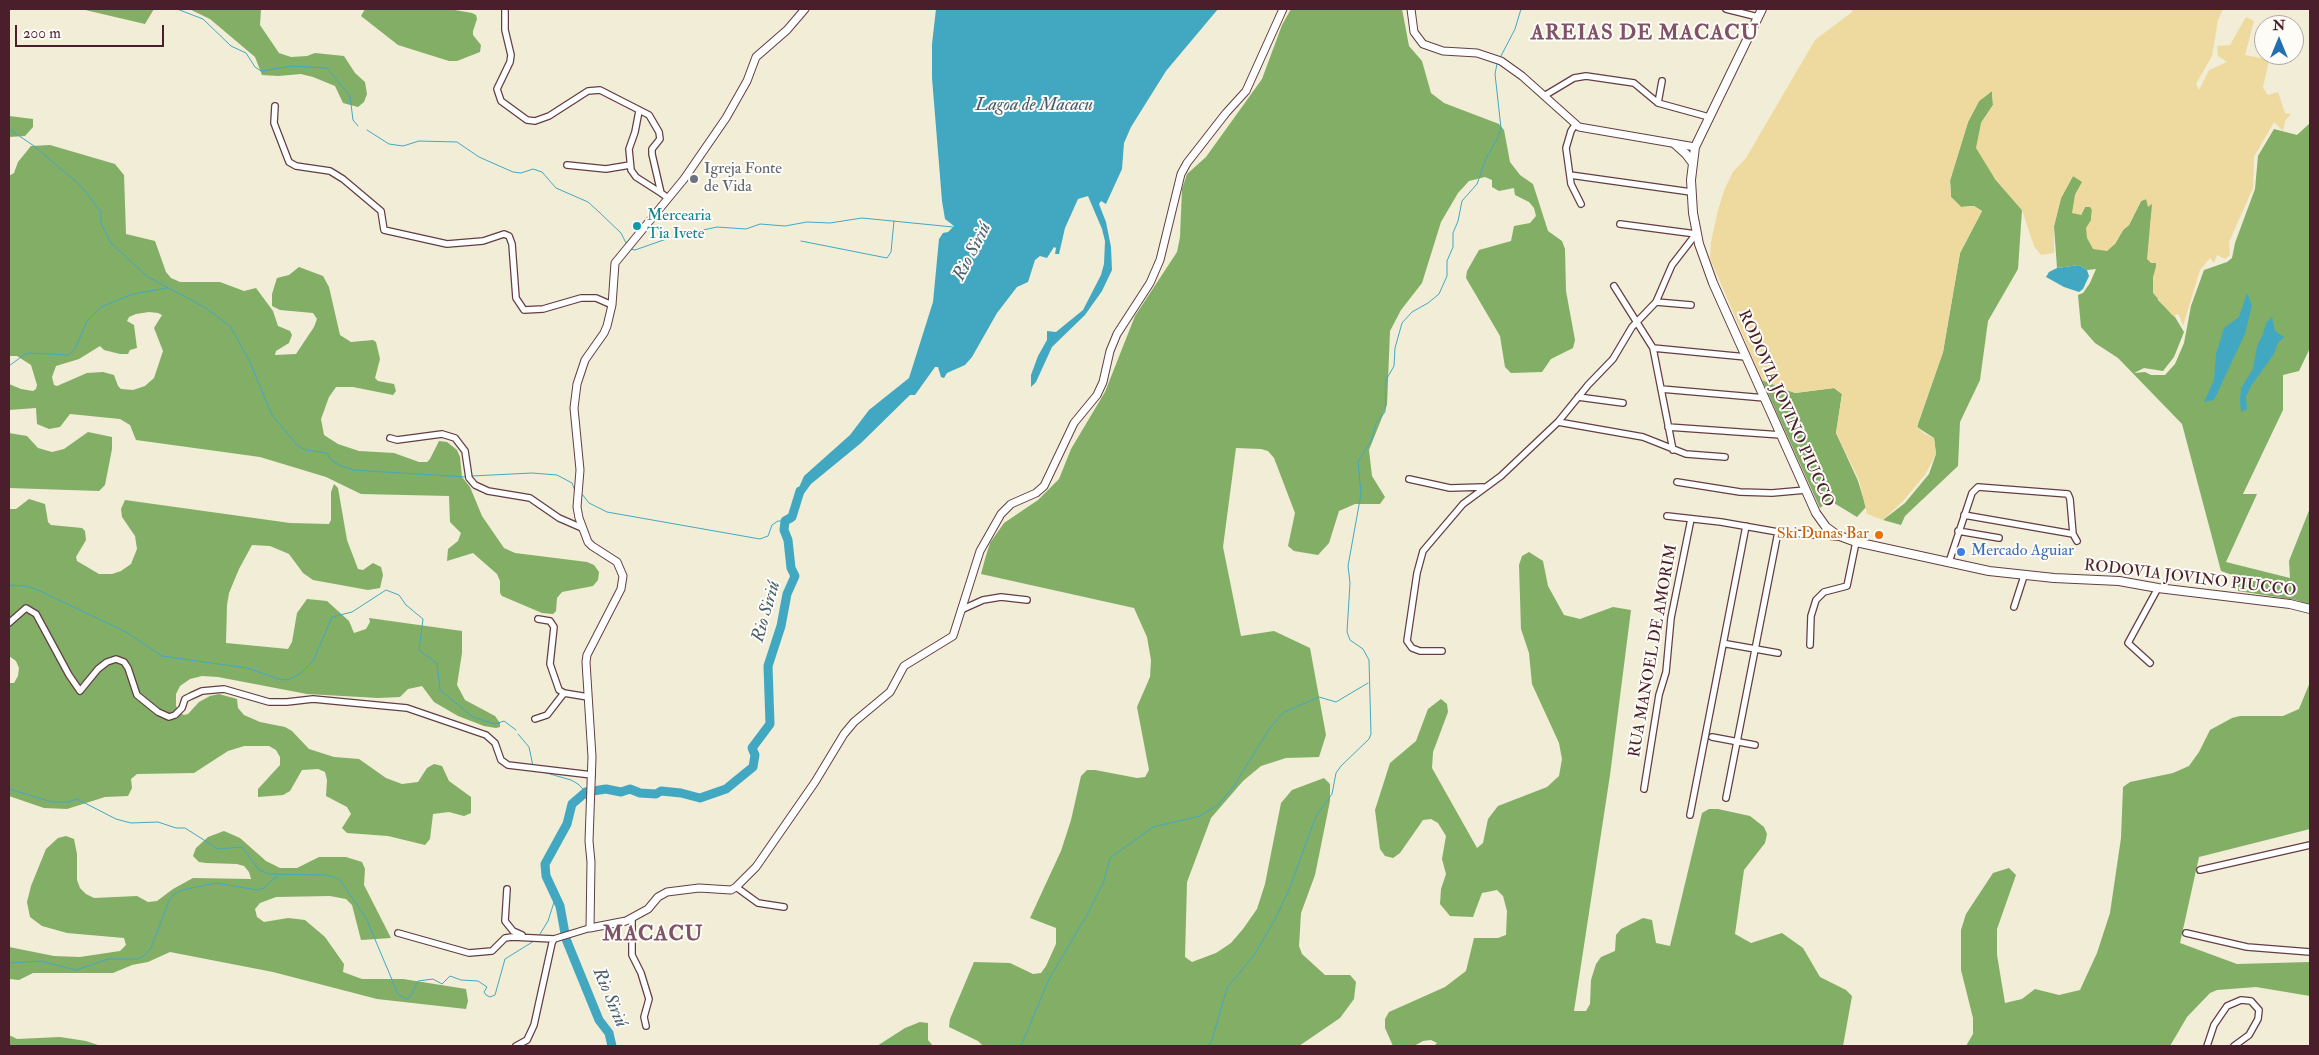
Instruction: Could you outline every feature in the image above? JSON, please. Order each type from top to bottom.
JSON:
[{"type":"main road","name":"RODOVIA JOVINO PIUCCO","points":[[1762,9],[1695,147],[1692,162],[1691,192],[1696,234],[1710,277],[1822,522],[1842,538],[1856,542],[2024,576],[2119,581],[2158,588],[2290,604],[2310,609]]},
{"type":"main road","points":[[1675,144],[1692,162]]},
{"type":"street","points":[[505,9],[505,30],[511,55],[510,62],[497,89],[501,101],[527,120],[535,121],[549,116],[581,95],[593,90],[600,90],[651,117],[660,132],[660,138],[652,149],[652,154],[661,193]]},
{"type":"street","points":[[590,928],[591,862],[588,842],[592,775],[587,654],[621,590],[623,576],[617,562],[592,546],[582,528],[578,507],[580,470],[574,408],[577,384],[585,360],[604,333],[612,305],[615,263],[668,198],[726,118],[747,81],[756,57],[764,48],[787,30],[805,9]]},
{"type":"street","points":[[398,933],[469,953],[492,951],[505,938],[524,936],[554,940],[590,928],[620,924],[648,909],[667,892],[698,888],[731,890],[756,867],[815,782],[844,734],[865,711],[890,692],[904,666],[915,658],[950,640],[956,632],[980,550],[1000,514],[1011,504],[1036,493],[1044,486],[1074,423],[1097,396],[1117,334],[1150,283],[1160,260],[1181,174],[1186,163],[1246,91],[1283,9]]},
{"type":"street","points":[[1410,9],[1414,32],[1423,44],[1443,51],[1477,53],[1501,61],[1522,76],[1575,125],[1589,130],[1695,147]]},
{"type":"street","points":[[1726,9],[1758,17]]},
{"type":"street","points":[[1544,96],[1574,78],[1586,76],[1634,83],[1658,103],[1709,117]]},
{"type":"street","points":[[1658,103],[1662,81]]},
{"type":"street","points":[[275,106],[274,123],[289,162],[296,166],[330,171],[343,179],[381,211],[384,230],[448,244],[483,242],[504,234],[509,236],[512,244],[516,298],[524,310],[543,309],[581,298],[596,298],[612,305]]},
{"type":"street","points":[[639,111],[629,149],[630,165],[636,177],[668,198]]},
{"type":"street","points":[[1575,125],[1566,144],[1571,184],[1581,204]]},
{"type":"street","points":[[567,165],[606,169],[630,165]]},
{"type":"street","points":[[1570,176],[1691,192]]},
{"type":"street","points":[[1620,224],[1696,234]]},
{"type":"street","points":[[1442,651],[1420,651],[1412,648],[1408,641],[1408,626],[1420,560],[1431,540],[1463,504],[1483,487],[1501,476],[1558,422],[1613,359],[1628,334],[1656,302],[1672,265],[1696,234]]},
{"type":"street","points":[[1614,286],[1653,348],[1673,450]]},
{"type":"street","points":[[1656,302],[1691,305]]},
{"type":"street","points":[[1653,348],[1746,357]]},
{"type":"street","points":[[1661,389],[1765,398]]},
{"type":"street","points":[[1578,397],[1623,403]]},
{"type":"street","points":[[1558,422],[1643,437],[1686,454],[1725,457]]},
{"type":"street","points":[[1668,427],[1782,436]]},
{"type":"street","points":[[390,438],[397,440],[442,434],[455,438],[465,451],[469,478],[475,485],[488,491],[530,498],[559,518],[582,528]]},
{"type":"street","points":[[1409,479],[1450,488],[1483,487]]},
{"type":"street","points":[[1677,482],[1740,492],[1772,493],[1806,490]]},
{"type":"street","points":[[1949,562],[1958,531],[1975,488],[2068,494],[2073,534],[2076,541]]},
{"type":"street","points":[[1964,515],[2073,534]]},
{"type":"street","points":[[1667,516],[1778,532],[1842,538]]},
{"type":"street","name":"RUA MANOEL DE AMORIM","points":[[1644,788],[1659,695],[1666,672],[1671,618],[1691,519]]},
{"type":"street","points":[[1820,536],[1822,522]]},
{"type":"street","points":[[1690,815],[1746,526]]},
{"type":"street","points":[[1958,531],[1999,538]]},
{"type":"street","points":[[1726,798],[1778,532]]},
{"type":"street","points":[[1810,645],[1811,616],[1816,600],[1824,592],[1847,586],[1856,542]]},
{"type":"street","points":[[2014,607],[2024,576]]},
{"type":"street","points":[[2150,663],[2128,643],[2158,588]]},
{"type":"street","points":[[963,609],[983,600],[1001,596],[1027,600]]},
{"type":"street","points":[[9,623],[26,608],[36,614],[68,675],[80,691],[98,669],[107,662],[116,659],[124,662],[128,668],[137,695],[158,712],[170,717],[182,708],[185,699],[202,691],[224,689],[269,702],[313,699],[407,708],[486,735],[494,743],[501,760],[508,765],[592,775]]},
{"type":"street","points":[[538,619],[550,621],[554,627],[550,664],[558,687],[564,693],[588,697]]},
{"type":"street","points":[[1727,644],[1778,654]]},
{"type":"street","points":[[535,719],[547,715],[564,693]]},
{"type":"street","points":[[1712,737],[1755,745]]},
{"type":"street","points":[[2200,870],[2310,845]]},
{"type":"street","points":[[736,887],[758,903],[784,907]]},
{"type":"street","points":[[507,889],[505,921],[513,931],[524,936]]},
{"type":"street","points":[[632,918],[632,956],[643,980],[648,999],[644,1017],[646,1026]]},
{"type":"street","points":[[2186,933],[2247,947],[2310,952]]},
{"type":"street","points":[[516,1046],[527,1040],[534,1025],[547,958],[554,940]]},
{"type":"street","points":[[2207,1046],[2214,1025],[2227,1006],[2241,1000],[2251,1001],[2259,1010],[2258,1019],[2249,1035],[2234,1046]]},
{"type":"green space","points":[[81,9],[154,9],[145,24]]},
{"type":"green space","points":[[189,9],[261,9],[260,25],[279,53],[291,57],[307,56],[315,53],[344,56],[355,73],[365,82],[367,94],[364,102],[358,107],[343,103],[335,86],[313,77],[301,74],[262,75],[255,57],[210,19]]},
{"type":"green space","points":[[365,9],[449,9],[472,13],[476,15],[477,19],[473,35],[481,45],[480,52],[457,61],[449,61],[398,45],[361,16]]},
{"type":"green space","points":[[1291,9],[1402,9],[1409,46],[1422,61],[1431,93],[1444,103],[1499,124],[1504,130],[1510,162],[1520,175],[1533,184],[1548,231],[1562,241],[1565,249],[1566,291],[1575,340],[1573,348],[1551,359],[1542,372],[1511,373],[1505,367],[1500,336],[1466,278],[1467,271],[1479,250],[1511,241],[1514,226],[1530,223],[1536,216],[1534,208],[1529,202],[1515,195],[1514,188],[1499,191],[1492,187],[1492,180],[1485,177],[1469,181],[1458,193],[1441,222],[1422,283],[1401,310],[1390,331],[1387,405],[1369,450],[1372,476],[1385,497],[1380,504],[1355,504],[1339,511],[1329,543],[1318,555],[1294,551],[1288,546],[1295,513],[1274,458],[1268,451],[1261,449],[1236,448],[1223,547],[1241,636],[1274,631],[1310,648],[1326,735],[1319,757],[1286,758],[1261,766],[1243,781],[1211,818],[1187,882],[1185,957],[1192,962],[1216,953],[1231,943],[1243,929],[1257,909],[1265,884],[1281,803],[1292,790],[1324,778],[1330,784],[1330,801],[1315,875],[1301,913],[1299,946],[1302,954],[1325,975],[1350,975],[1356,982],[1354,999],[1340,1018],[1299,1046],[983,1046],[978,1041],[949,1027],[950,1019],[974,962],[1010,963],[1033,974],[1041,973],[1046,966],[1056,944],[1056,928],[1030,918],[1061,851],[1071,820],[1081,776],[1087,770],[1095,770],[1137,778],[1145,777],[1149,770],[1137,707],[1150,677],[1151,660],[1147,637],[1134,608],[981,574],[985,559],[990,543],[1004,523],[1038,500],[1059,479],[1071,449],[1105,392],[1135,316],[1177,252],[1180,237],[1182,189],[1187,174],[1206,157],[1262,79],[1282,25]]},
{"type":"green space","points":[[1992,91],[1993,105],[1981,123],[1995,179],[2022,210],[2018,269],[1988,321],[1980,380],[1960,422],[1958,466],[1905,516],[1901,525],[1883,520],[1905,503],[1929,474],[1936,454],[1934,438],[1917,427],[1943,352],[1960,253],[1982,211],[1974,206],[1961,207],[1951,197],[1950,180],[1968,122],[1979,101]]},
{"type":"green space","points":[[9,116],[33,119],[33,127],[25,136],[9,137]]},
{"type":"green space","points":[[2310,123],[2310,348],[2299,371],[2283,375],[2283,410],[2243,494],[2257,494],[2226,562],[2290,578],[2289,561],[2310,508],[2310,605],[2296,600],[2238,591],[2238,577],[2221,571],[2182,424],[2118,358],[2095,343],[2081,327],[2078,295],[2083,293],[2090,283],[2096,269],[2087,270],[2079,265],[2057,268],[2054,226],[2061,198],[2073,176],[2083,181],[2075,195],[2081,215],[2085,207],[2091,207],[2091,220],[2115,244],[2123,230],[2129,225],[2141,201],[2146,199],[2153,204],[2150,227],[2156,262],[2158,300],[2175,317],[2184,332],[2174,357],[2163,371],[2144,368],[2134,373],[2145,372],[2151,375],[2165,375],[2175,364],[2184,343],[2191,306],[2204,270],[2227,262],[2232,258],[2235,243],[2255,189],[2258,156],[2274,129],[2297,135]]},
{"type":"green space","points":[[50,145],[115,164],[124,175],[126,234],[155,241],[166,272],[171,278],[180,282],[220,282],[244,291],[256,288],[273,311],[278,326],[290,331],[292,335],[289,343],[276,351],[275,355],[296,354],[314,327],[317,319],[313,313],[280,310],[272,306],[272,294],[277,278],[289,275],[299,267],[323,276],[329,287],[340,335],[351,342],[373,340],[376,342],[380,359],[375,378],[378,381],[394,384],[396,391],[393,395],[353,387],[336,387],[329,397],[321,419],[324,435],[338,444],[359,451],[394,453],[419,462],[427,462],[430,459],[439,441],[447,442],[457,450],[460,457],[462,477],[470,487],[482,516],[504,548],[515,553],[587,562],[594,565],[599,572],[598,580],[593,586],[562,592],[557,598],[556,611],[553,614],[542,613],[502,596],[497,574],[473,553],[447,561],[448,549],[458,541],[461,533],[450,522],[449,496],[361,494],[326,477],[260,457],[136,440],[130,425],[120,419],[70,414],[60,427],[49,429],[37,424],[36,408],[9,410],[9,384],[33,391],[37,385],[31,365],[17,356],[9,356],[9,176],[14,173],[18,162],[31,146]],"holes":[[[149,312],[162,315],[154,328],[163,351],[154,378],[145,386],[133,390],[121,389],[114,375],[103,372],[87,373],[57,386],[54,385],[52,377],[56,366],[79,359],[100,346],[104,350],[120,354],[128,354],[130,350],[137,348],[134,325],[127,321],[129,317]]]},
{"type":"green space","points":[[1762,380],[1795,393],[1834,388],[1842,394],[1836,433],[1858,481],[1866,507],[1857,517],[1829,500],[1820,508]]},
{"type":"green space","points":[[88,432],[112,437],[112,449],[105,485],[99,491],[9,488],[9,433],[27,436],[38,448],[52,452],[64,449]]},
{"type":"green space","points":[[334,484],[338,488],[347,540],[358,569],[363,570],[373,563],[381,567],[383,575],[380,588],[368,590],[313,580],[303,573],[289,554],[270,546],[252,545],[229,593],[226,643],[288,649],[292,642],[297,613],[307,599],[327,601],[349,621],[354,633],[366,629],[370,622],[369,618],[462,631],[462,653],[457,685],[465,700],[495,716],[500,723],[500,727],[484,726],[458,716],[434,702],[422,686],[408,689],[400,697],[378,698],[307,694],[218,677],[202,676],[190,679],[180,686],[176,694],[176,706],[180,713],[184,715],[188,714],[199,702],[210,696],[219,694],[237,699],[238,708],[244,715],[260,722],[285,727],[292,731],[309,749],[334,757],[359,759],[386,778],[402,784],[418,782],[427,768],[434,764],[442,766],[449,781],[471,797],[471,813],[464,816],[449,812],[433,814],[430,839],[425,845],[388,836],[347,833],[342,828],[351,814],[347,807],[326,796],[327,780],[325,772],[318,769],[302,770],[290,791],[283,795],[258,797],[258,789],[280,765],[280,757],[276,750],[269,746],[244,746],[228,751],[194,773],[137,774],[131,779],[132,788],[128,796],[105,797],[67,809],[44,808],[9,796],[9,683],[14,683],[18,676],[19,668],[16,661],[9,656],[9,509],[16,509],[29,499],[45,504],[48,522],[51,525],[82,528],[85,531],[86,540],[76,557],[77,561],[99,574],[112,574],[121,571],[131,564],[137,549],[135,536],[122,517],[121,509],[125,500],[290,523],[329,524],[331,520],[331,492]]},
{"type":"green space","points":[[1529,552],[1543,561],[1548,586],[1564,615],[1580,619],[1613,607],[1631,610],[1610,775],[1574,1011],[1586,1011],[1590,1004],[1591,980],[1596,964],[1601,957],[1615,951],[1616,935],[1621,929],[1643,918],[1652,920],[1656,943],[1670,946],[1702,813],[1709,809],[1718,809],[1750,816],[1764,827],[1767,834],[1765,843],[1744,870],[1735,934],[1751,943],[1782,933],[1803,948],[1820,977],[1846,990],[1852,996],[1843,1046],[1434,1046],[1437,1043],[1431,1040],[1423,1041],[1414,1046],[1393,1046],[1385,1028],[1385,1019],[1389,1012],[1445,987],[1466,971],[1474,938],[1498,938],[1506,935],[1507,911],[1503,896],[1497,890],[1482,893],[1473,917],[1450,916],[1440,904],[1441,889],[1446,874],[1442,859],[1446,836],[1438,823],[1431,819],[1423,820],[1400,853],[1393,858],[1385,856],[1380,849],[1375,810],[1390,763],[1416,741],[1428,709],[1441,699],[1447,704],[1448,712],[1433,752],[1432,768],[1477,848],[1483,843],[1488,819],[1498,806],[1547,787],[1559,776],[1562,759],[1559,743],[1532,684],[1529,653],[1521,629],[1519,565],[1522,556]]},
{"type":"green space","points":[[2310,682],[2310,829],[2199,857],[2180,943],[2237,964],[2310,962],[2310,996],[2256,987],[2217,990],[2210,993],[2187,1017],[2170,1046],[1966,1046],[1973,1034],[1973,1018],[1961,970],[1961,930],[1966,914],[1993,873],[2009,868],[2016,875],[1997,929],[1997,955],[2005,1003],[2022,999],[2035,989],[2059,995],[2080,990],[2097,953],[2110,913],[2121,838],[2123,787],[2130,782],[2173,773],[2189,766],[2199,752],[2210,730],[2232,718],[2240,716],[2283,716],[2299,709]]},
{"type":"green space","points":[[224,831],[240,838],[266,861],[280,868],[297,868],[319,857],[346,857],[362,862],[365,869],[364,885],[391,938],[361,940],[352,905],[346,899],[330,896],[276,897],[260,903],[255,909],[257,917],[264,922],[288,918],[305,920],[325,937],[344,964],[343,972],[362,979],[403,979],[466,989],[468,1001],[466,1009],[377,999],[273,972],[170,952],[148,962],[132,965],[113,973],[33,973],[19,980],[9,979],[9,947],[54,956],[80,957],[120,951],[126,945],[124,938],[67,933],[42,926],[30,917],[27,902],[31,886],[46,849],[58,838],[66,836],[74,839],[77,854],[77,880],[80,888],[86,894],[94,898],[137,896],[148,902],[157,901],[193,878],[251,879],[249,872],[244,866],[199,862],[193,856],[196,848],[208,837]]},
{"type":"green space","points":[[920,1022],[928,1023],[928,1040],[933,1046],[877,1046],[905,1028]]},
{"type":"green space","points":[[9,1035],[17,1039],[60,1037],[86,1041],[101,1046],[9,1046]]},
{"type":"sand","points":[[1853,9],[2223,9],[2218,20],[2212,56],[2196,84],[2199,90],[2209,70],[2227,62],[2218,56],[2217,46],[2230,45],[2246,17],[2254,21],[2245,55],[2254,57],[2254,65],[2268,65],[2263,88],[2268,95],[2278,92],[2285,113],[2291,114],[2285,121],[2283,131],[2274,122],[2254,157],[2253,188],[2229,242],[2230,255],[2225,259],[2217,255],[2214,263],[2210,258],[2200,270],[2183,326],[2179,315],[2176,314],[2175,317],[2172,315],[2153,293],[2153,277],[2157,263],[2151,263],[2147,259],[2152,204],[2148,207],[2146,199],[2141,201],[2129,225],[2123,230],[2115,244],[2107,251],[2093,249],[2087,238],[2086,228],[2091,220],[2092,210],[2090,207],[2085,207],[2081,215],[2072,213],[2075,195],[2082,182],[2073,176],[2061,198],[2054,226],[2054,253],[2041,255],[2034,246],[2022,210],[1995,179],[1976,148],[1981,123],[1993,105],[1992,91],[1979,101],[1968,122],[1950,181],[1951,197],[1961,207],[1974,206],[1982,211],[1960,253],[1943,352],[1917,426],[1923,433],[1934,438],[1936,454],[1925,475],[1903,501],[1883,520],[1867,514],[1859,480],[1836,433],[1842,394],[1834,388],[1795,393],[1762,380],[1710,258],[1711,242],[1718,210],[1725,188],[1733,172],[1746,158],[1815,40],[1852,12]]},
{"type":"water","name":"Lagoa de Macacu","points":[[936,9],[1218,9],[1166,71],[1131,127],[1124,143],[1122,169],[1106,204],[1101,201],[1099,204],[1106,222],[1111,247],[1112,270],[1102,291],[1085,315],[1052,347],[1036,382],[1031,387],[1031,375],[1038,356],[1047,340],[1047,331],[1056,332],[1083,310],[1101,275],[1104,264],[1105,241],[1088,196],[1078,199],[1065,228],[1059,254],[1055,254],[1056,248],[1054,247],[1047,258],[1040,256],[1035,260],[1028,282],[1017,287],[997,313],[972,357],[965,365],[947,373],[944,378],[941,377],[938,367],[935,367],[915,395],[910,395],[861,443],[811,484],[797,503],[797,492],[804,476],[850,435],[869,410],[909,378],[933,302],[939,239],[943,233],[948,232],[954,226],[945,219],[942,201],[932,78],[932,44]]},
{"type":"water","points":[[2079,265],[2087,270],[2089,276],[2083,289],[2079,292],[2064,287],[2046,277],[2049,272],[2057,268]]},
{"type":"water","points":[[2247,293],[2252,305],[2245,334],[2214,400],[2204,402],[2214,380],[2216,354],[2224,328],[2239,317]]},
{"type":"water","points":[[2272,317],[2275,331],[2284,337],[2278,343],[2274,354],[2251,386],[2246,397],[2247,409],[2241,412],[2241,388],[2253,369],[2257,346],[2266,323]]},
{"type":"waterway","points":[[177,9],[203,19],[231,46],[246,53],[255,67],[261,71],[293,66],[327,68],[350,96],[353,120],[358,126]]},
{"type":"waterway","points":[[1501,56],[1515,29],[1521,9]]},
{"type":"waterway","points":[[1208,1046],[1212,1040],[1227,988],[1255,954],[1275,919],[1289,890],[1316,816],[1332,794],[1336,773],[1369,739],[1371,734],[1369,660],[1363,649],[1350,640],[1347,632],[1350,583],[1348,566],[1361,494],[1358,462],[1372,439],[1376,423],[1385,412],[1386,380],[1394,366],[1395,348],[1402,323],[1412,312],[1439,294],[1447,276],[1447,261],[1453,247],[1453,233],[1458,221],[1462,201],[1477,184],[1486,159],[1501,128],[1495,74],[1497,64]]},
{"type":"waterway","points":[[9,129],[34,146],[81,186],[101,212],[101,223],[111,243],[148,277],[206,308],[230,326],[249,360],[272,415],[298,446],[306,450],[327,453],[331,460],[353,470],[466,477]]},
{"type":"waterway","points":[[367,130],[389,144],[403,146],[419,141],[457,142],[479,157],[513,172],[521,173],[533,169],[542,172],[556,188],[588,202],[621,233],[626,243]]},
{"type":"waterway","points":[[630,249],[635,250],[675,236],[717,227],[746,229],[760,224],[785,226],[807,222],[830,223],[862,218],[953,227]]},
{"type":"waterway","points":[[801,241],[887,258],[891,252],[894,221]]},
{"type":"waterway","points":[[9,366],[25,354],[68,355],[75,349],[87,321],[101,307],[133,294],[167,288]]},
{"type":"waterway","points":[[472,476],[532,473],[557,475],[572,483],[575,491]]},
{"type":"waterway","name":"Rio Siriú","points":[[612,1046],[609,1033],[599,1020],[566,939],[560,906],[546,876],[545,864],[567,824],[572,804],[586,792],[606,789],[621,792],[630,789],[640,793],[656,794],[661,791],[681,793],[700,798],[726,789],[753,767],[755,755],[752,748],[770,724],[768,666],[781,626],[787,594],[795,576],[791,568],[788,540],[784,530],[785,521],[792,517],[800,491]]},
{"type":"waterway","points":[[582,494],[589,503],[607,512],[760,539],[768,536],[772,525],[778,521],[785,521]]},
{"type":"waterway","points":[[9,585],[25,586],[38,590],[126,632],[162,656],[247,668],[282,680],[290,679],[300,674],[313,661],[332,617],[352,612],[386,590],[399,595],[406,605],[423,619],[419,650],[437,663],[440,690],[473,717],[495,724],[504,721],[516,730]]},
{"type":"waterway","points":[[1021,1046],[1049,979],[1087,915],[1104,881],[1110,858],[1153,827],[1200,816],[1219,804],[1234,786],[1269,729],[1284,712],[1319,697],[1336,702],[1368,683]]},
{"type":"waterway","points":[[518,734],[529,747],[533,766]]},
{"type":"waterway","points":[[543,772],[571,780],[586,792]]},
{"type":"waterway","points":[[9,789],[52,802],[68,802],[77,799],[116,819],[131,823],[158,822],[176,828],[185,828],[218,849],[242,847],[259,870],[269,874],[325,875],[340,880],[366,918],[398,994],[404,998],[408,999],[418,981],[433,979],[442,984],[450,976],[461,980],[478,981],[487,987],[484,992],[486,995],[490,997],[495,995],[505,959],[534,941]]},
{"type":"waterway","points":[[9,963],[41,961],[76,970],[108,959],[138,959],[151,948],[173,895],[182,890],[216,883],[257,890],[264,888],[277,876]]},
{"type":"waterway","points":[[540,934],[548,921],[556,896]]},
{"type":"place","name":"Igreja Fonte de Vida","points":[[694,179]]},
{"type":"place","name":"Mercearia Tia Ivete","points":[[637,226]]},
{"type":"place","name":"Ski Dunas Bar","points":[[1879,535]]},
{"type":"place","name":"Mercado Aguiar","points":[[1961,552]]},
{"type":"district","name":"AREIAS DE MACACU","points":[[1645,34]]},
{"type":"district","name":"MACACU","points":[[653,935]]}]
